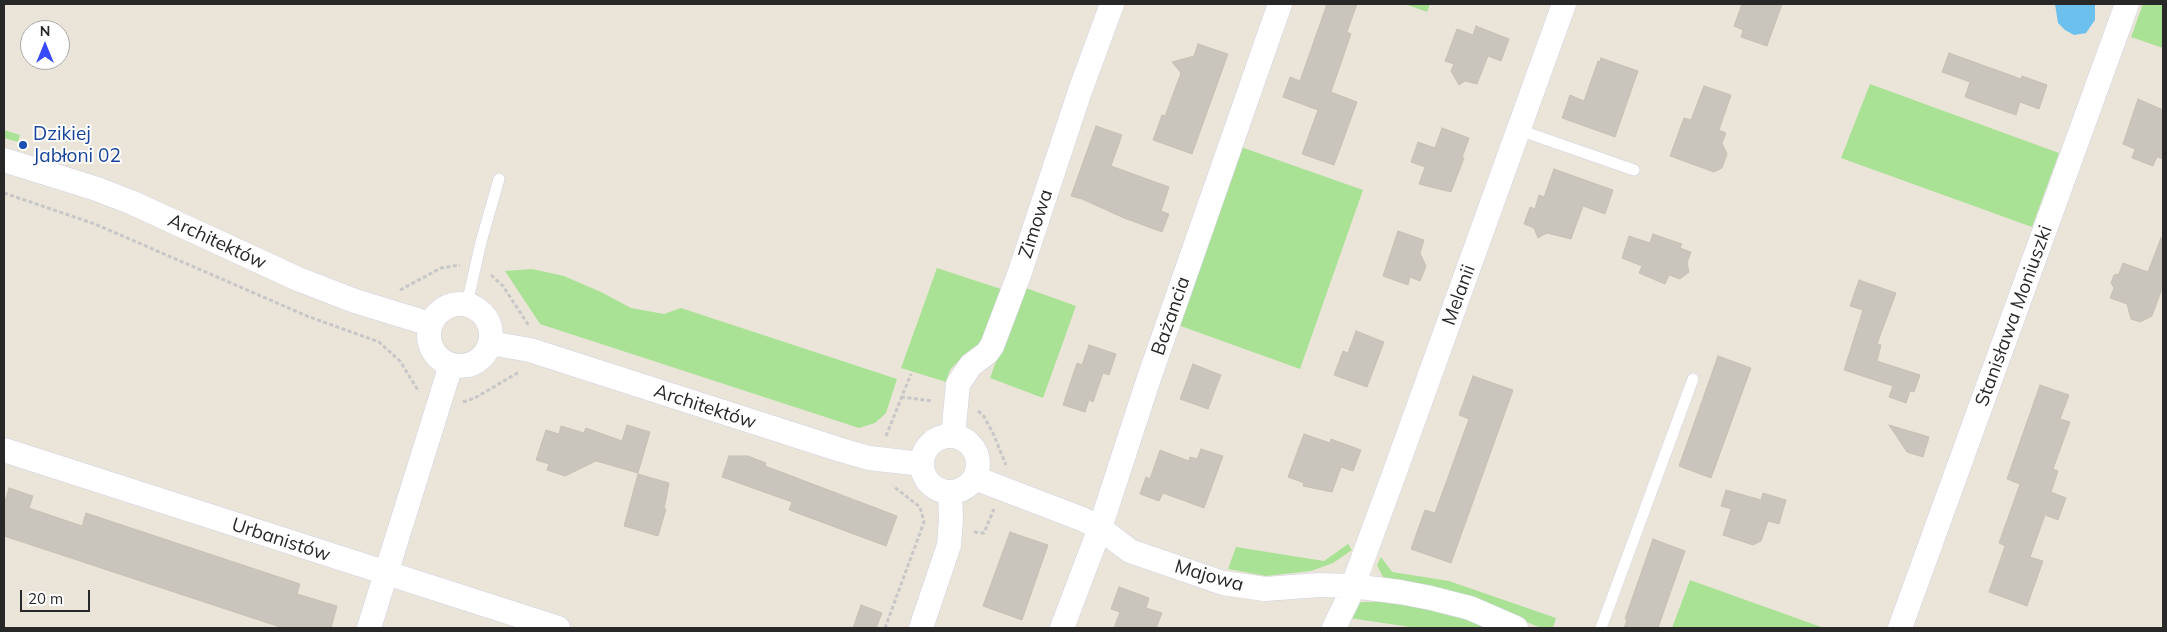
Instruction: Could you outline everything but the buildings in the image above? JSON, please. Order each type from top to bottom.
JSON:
[{"type":"street","name":"Zimowa","points":[[953,436],[958,384],[971,365],[987,353],[992,346],[1020,272],[1080,91],[1112,4]]},
{"type":"street","name":"Bażancia","points":[[1062,628],[1100,528],[1280,4]]},
{"type":"street","name":"Melanii","points":[[1334,628],[1352,586],[1564,4]]},
{"type":"street","name":"Stanisława Moniuszki","points":[[1900,628],[2127,4]]},
{"type":"street","name":"Architektów","points":[[4,160],[97,190],[133,204],[298,279],[347,298],[430,324]]},
{"type":"street","points":[[452,304],[467,304],[475,307],[487,319],[490,326],[490,343],[478,360],[465,366],[451,365],[444,362],[433,352],[428,338],[430,324],[439,311],[445,307],[452,304]]},
{"type":"street","name":"Architektów","points":[[490,343],[530,350],[869,458],[922,464]]},
{"type":"street","points":[[369,628],[451,365]]},
{"type":"street","points":[[953,436],[967,442],[976,454],[978,470],[975,478],[963,489],[950,492],[936,488],[928,482],[922,464],[923,455],[935,440],[953,436]]},
{"type":"street","name":"Urbanistów","points":[[4,450],[558,628]]},
{"type":"street","name":"Majowa","points":[[975,478],[1082,519],[1100,528],[1130,551],[1223,584],[1265,589],[1319,585],[1352,586],[1432,598],[1470,608],[1516,628]]},
{"type":"street","points":[[921,628],[949,545],[951,520],[950,492]]},
{"type":"lane","points":[[1519,130],[1634,170]]},
{"type":"lane","points":[[467,304],[479,251],[499,179]]},
{"type":"lane","points":[[1601,628],[1693,379]]},
{"type":"path","points":[[4,193],[95,224],[307,316],[379,342],[400,361],[416,389],[425,396]]},
{"type":"path","points":[[397,293],[401,289],[441,268],[453,264],[462,265]]},
{"type":"path","points":[[486,272],[503,286],[532,332]]},
{"type":"path","points":[[457,403],[468,402],[521,370]]},
{"type":"path","points":[[884,441],[911,374]]},
{"type":"path","points":[[902,397],[935,401]]},
{"type":"path","points":[[971,408],[983,416],[1006,469]]},
{"type":"path","points":[[885,628],[924,522],[920,507],[888,483]]},
{"type":"path","points":[[971,532],[984,533],[995,506]]},
{"type":"green space","points":[[1405,4],[1430,4],[1427,12]]},
{"type":"green space","points":[[2143,4],[2163,4],[2163,48],[2131,37]]},
{"type":"green space","points":[[1870,84],[2059,153],[2032,227],[1841,158]]},
{"type":"green space","points":[[4,130],[20,135],[18,142],[4,138]]},
{"type":"green space","points":[[1241,147],[1363,190],[1300,369],[1178,325]]},
{"type":"green space","points":[[937,268],[1004,290],[981,348],[961,358],[950,370],[946,382],[901,368]]},
{"type":"green space","points":[[532,269],[564,276],[601,292],[631,308],[664,314],[681,308],[897,379],[886,413],[875,423],[859,428],[540,324],[505,271]]},
{"type":"green space","points":[[1023,287],[1076,306],[1043,398],[990,378]]},
{"type":"green space","points":[[1348,544],[1352,550],[1333,563],[1311,571],[1266,576],[1228,569],[1236,547],[1324,561]]},
{"type":"green space","points":[[1381,557],[1392,572],[1449,581],[1556,618],[1553,627],[1541,628],[1452,591],[1383,577],[1377,565]]},
{"type":"green space","points":[[1690,580],[1824,628],[1672,628]]},
{"type":"green space","points":[[1362,602],[1381,602],[1417,607],[1491,628],[1417,628],[1349,618],[1357,604]]},
{"type":"water","points":[[2055,4],[2095,4],[2095,20],[2086,33],[2074,35],[2058,23]]},
{"type":"place","name":"Dzikiej Jabłoni 02","points":[[23,145]]}]
